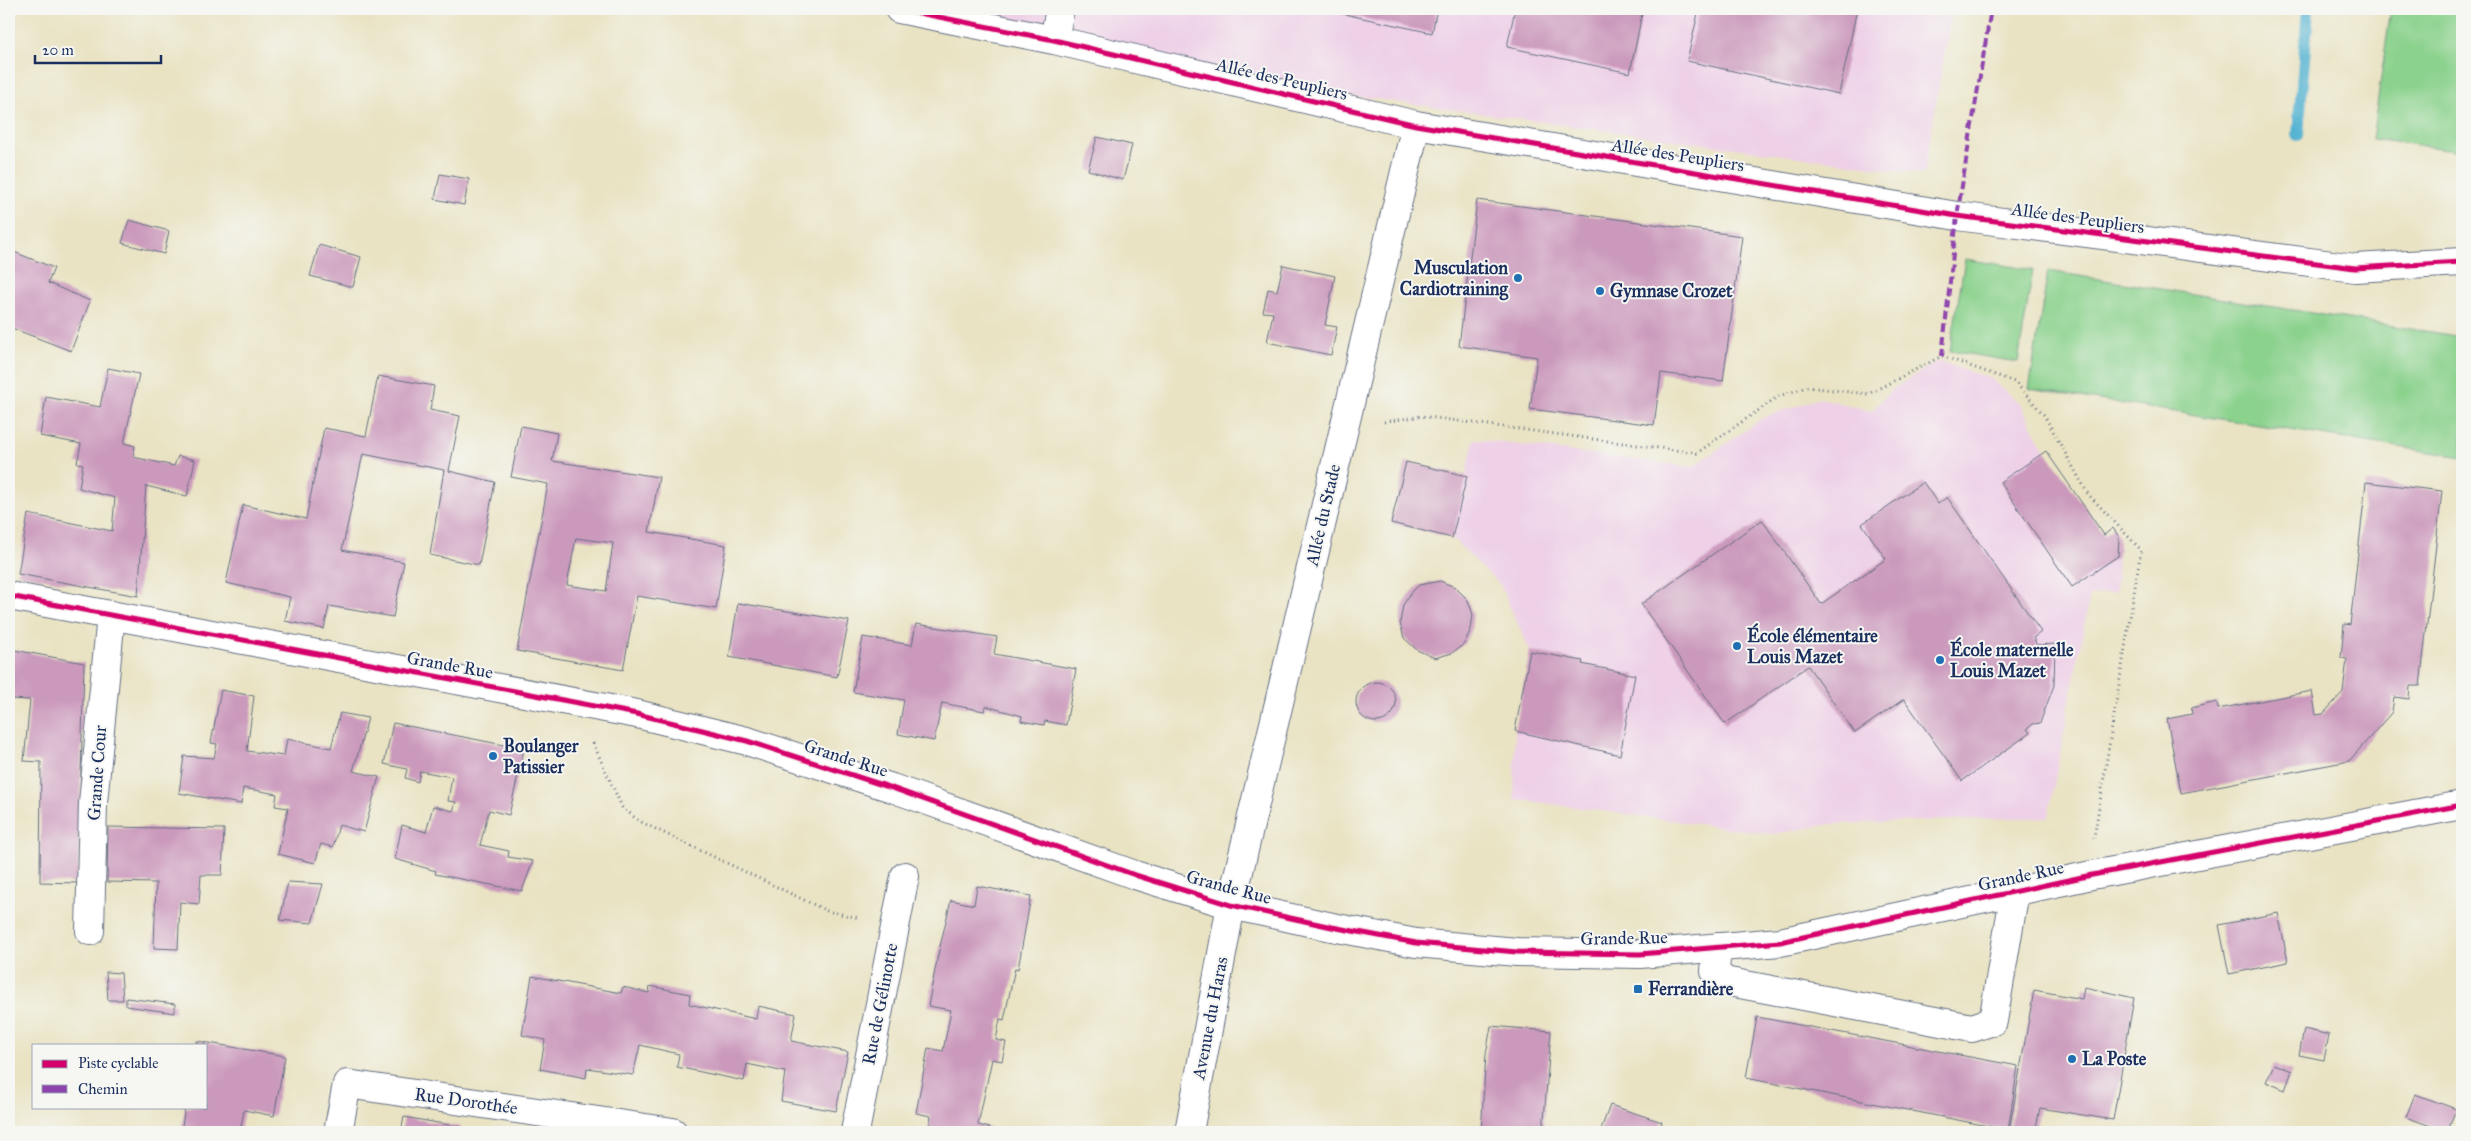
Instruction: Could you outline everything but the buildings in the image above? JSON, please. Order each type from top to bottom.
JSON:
[{"type":"street","name":"Allée des Peupliers","points":[[899,9],[1054,40],[1416,125],[1957,216],[2355,268],[2462,262]]},
{"type":"street","points":[[1054,40],[1060,9]]},
{"type":"street","name":"Allée du Stade","points":[[1231,905],[1416,125]]},
{"type":"street","name":"Grande Rue","points":[[9,596],[585,704],[747,741],[892,788],[1135,875],[1231,905],[1416,943],[1508,951],[1640,954],[1780,942],[2087,876],[2462,805]]},
{"type":"street","name":"Grande Cour","points":[[90,931],[93,803],[111,615]]},
{"type":"street","name":"Rue de Gélinotte","points":[[855,1132],[905,876]]},
{"type":"street","points":[[1717,947],[1716,971],[1724,981],[1972,1028],[1992,1020],[2015,891]]},
{"type":"street","name":"Avenue du Haras","points":[[1189,1132],[1231,905]]},
{"type":"street","name":"Rue Dorothée","points":[[338,1132],[348,1084],[673,1132]]},
{"type":"path","points":[[1344,428],[1421,416],[1697,453],[1779,396],[1807,387],[1868,394],[1942,356],[2015,382],[2044,415],[2088,494],[2141,550],[2087,876]]},
{"type":"path","points":[[585,704],[580,732],[595,745],[622,807],[638,821],[828,910],[895,926]]},
{"type":"shaded area","points":[[914,9],[1952,9],[1924,174],[1243,81]]},
{"type":"shaded area","points":[[1938,361],[1991,379],[2020,404],[2046,451],[2103,535],[2113,528],[2119,537],[2116,592],[2090,595],[2048,817],[1832,824],[1772,834],[1514,799],[1515,731],[1530,651],[1500,585],[1452,538],[1474,439],[1693,467],[1764,417],[1820,398],[1872,411],[1891,390]]},
{"type":"green space","points":[[2391,9],[2462,9],[2462,151],[2372,139]]},
{"type":"green space","points":[[1965,259],[2033,270],[2018,362],[1950,351]]},
{"type":"green space","points":[[2048,271],[2462,337],[2462,457],[2029,389]]},
{"type":"waterway","points":[[2298,135],[2308,9]]},
{"type":"marked path","points":[[1942,356],[1957,216],[1991,9]]},
{"type":"cycle path","points":[[899,9],[1054,40],[1416,125],[1957,216],[2355,268],[2462,262]]},
{"type":"cycle path","points":[[9,596],[637,714],[747,741],[892,788],[1135,875],[1231,905],[1416,943],[1517,952],[1640,954],[1780,942],[2087,876],[2462,805]]},
{"type":"place","name":"Musculation Cardiotraining","points":[[1518,278]]},
{"type":"place","name":"Gymnase Crozet","points":[[1600,291]]},
{"type":"place","name":"École élémentaire Louis Mazet","points":[[1737,646]]},
{"type":"place","name":"École maternelle Louis Mazet","points":[[1940,660]]},
{"type":"place","name":"Boulanger Patissier","points":[[493,756]]},
{"type":"place","name":"Ferrandière","points":[[1638,989]]},
{"type":"place","name":"La Poste","points":[[2072,1059]]}]
